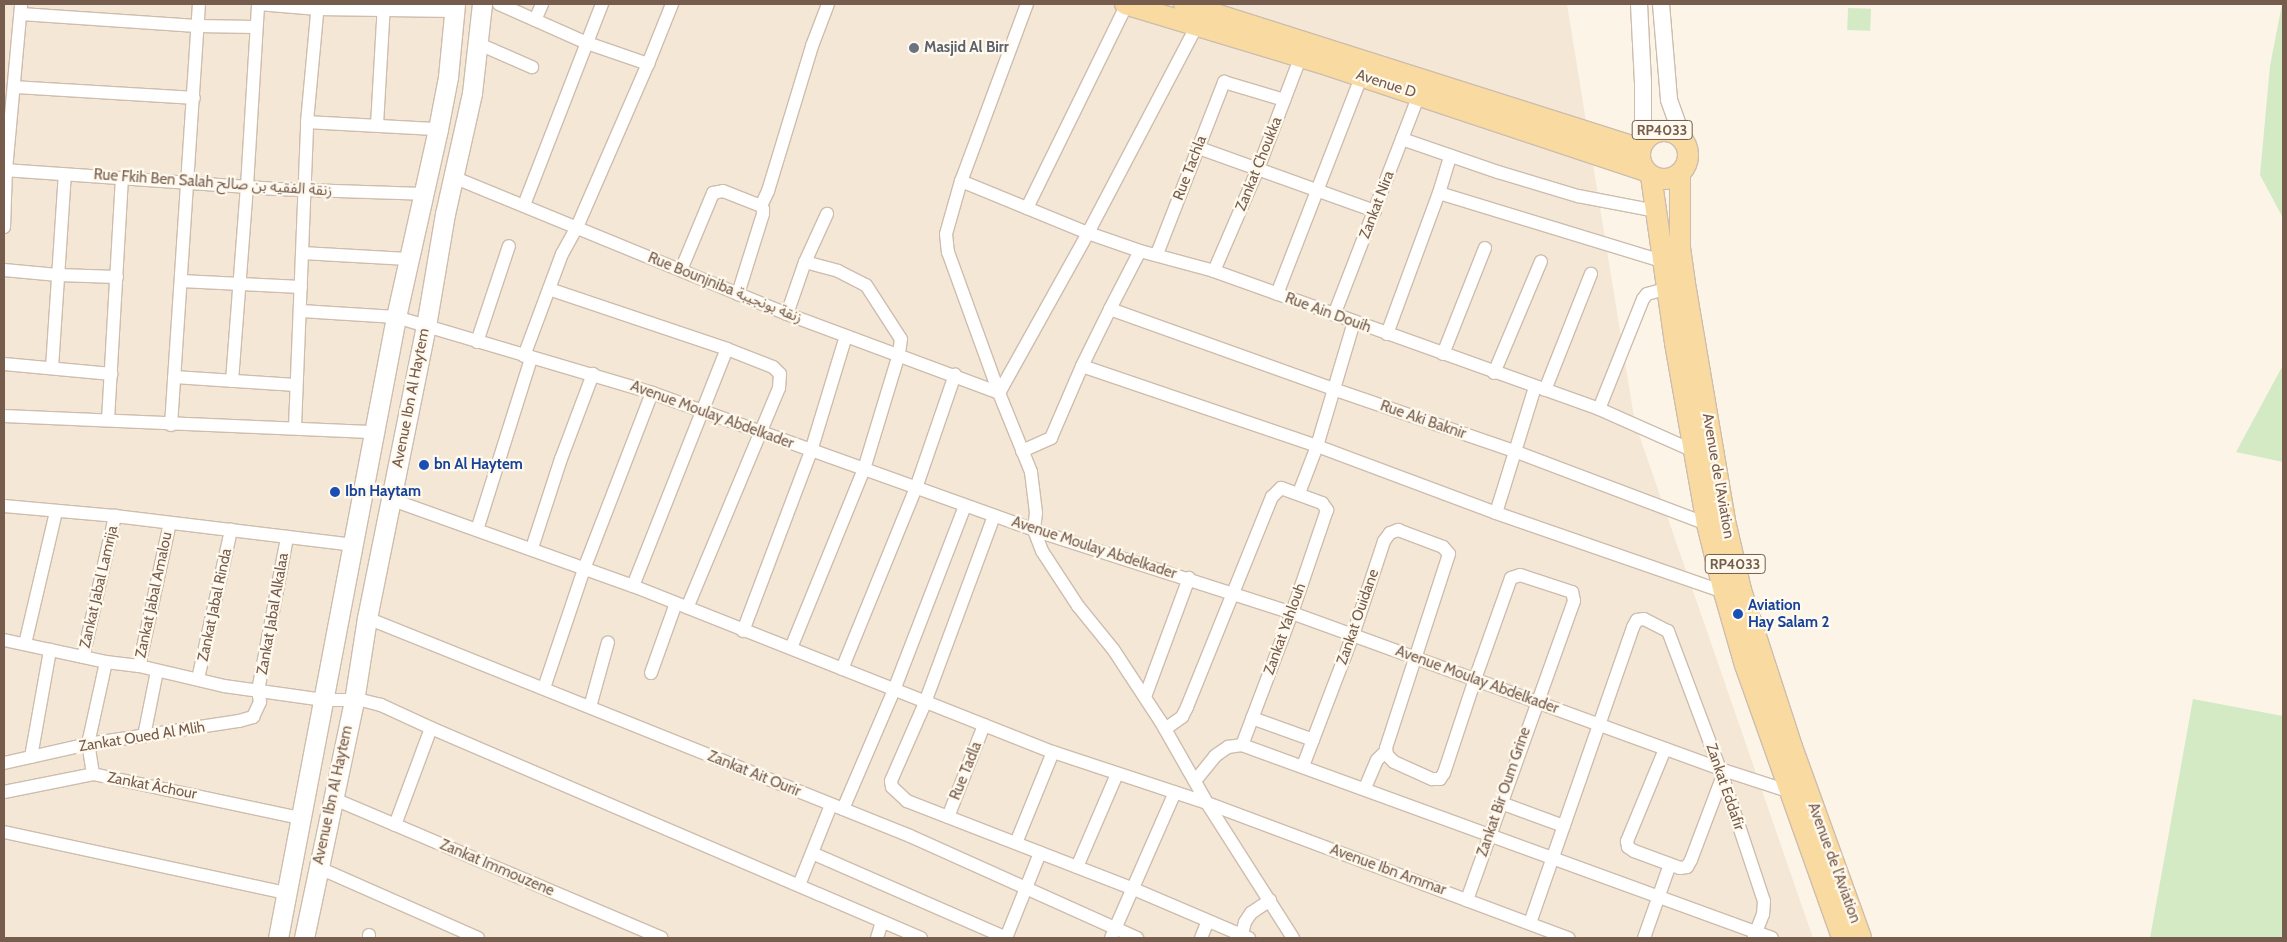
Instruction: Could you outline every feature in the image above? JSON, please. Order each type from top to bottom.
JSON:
[{"type":"main road","name":"Avenue Ibn Al Haytem","points":[[304,938],[317,867],[354,701],[367,618],[390,499],[426,326],[453,177],[472,93],[482,4]]},
{"type":"main road","name":"Avenue D","points":[[1126,4],[1301,56],[1648,173]]},
{"type":"main road","name":"Avenue D","points":[[1184,4],[1641,146]]},
{"type":"main road","name":"Avenue Ibn Al Haytem","points":[[278,938],[376,432],[396,317],[448,77],[455,7]]},
{"type":"main road","name":"RP4033","points":[[1648,173],[1639,157],[1641,146],[1648,136],[1662,130],[1670,131],[1682,139],[1688,153],[1685,168],[1680,173]]},
{"type":"main road","points":[[1648,173],[1666,179],[1680,173]]},
{"type":"main road","name":"Avenue de l'Aviation","points":[[1648,173],[1656,211],[1661,261],[1694,451],[1724,592],[1745,665],[1788,791],[1854,938]]},
{"type":"main road","name":"Avenue de l'Aviation","points":[[1680,173],[1680,248],[1725,522],[1741,590],[1854,938]]},
{"type":"street","points":[[171,425],[199,4]]},
{"type":"street","points":[[232,381],[241,284],[255,26],[258,4],[455,7]]},
{"type":"street","points":[[499,4],[587,42],[648,64]]},
{"type":"street","points":[[536,20],[542,4]]},
{"type":"street","points":[[524,205],[602,4]]},
{"type":"street","points":[[477,530],[549,289],[648,64],[672,4]]},
{"type":"street","points":[[760,206],[768,191],[812,46],[828,4]]},
{"type":"street","points":[[1027,4],[961,181],[946,234],[946,245],[957,282],[999,394],[1031,472],[1036,513],[1034,530],[1052,567],[1113,649],[1165,729],[1207,803],[1293,938]]},
{"type":"street","points":[[1027,208],[1126,4]]},
{"type":"street","name":"RP4033","points":[[1639,4],[1643,82],[1641,146]]},
{"type":"street","name":"RP4033","points":[[1661,4],[1669,100],[1682,139]]},
{"type":"street","points":[[295,427],[307,122],[318,6]]},
{"type":"street","points":[[377,125],[384,6]]},
{"type":"street","points":[[4,227],[5,170],[21,9],[197,26],[255,26]]},
{"type":"street","points":[[999,394],[1088,233],[1196,26]]},
{"type":"street","points":[[479,44],[532,67]]},
{"type":"street","name":"Zankat Choukka","points":[[1214,271],[1258,169],[1301,56]]},
{"type":"street","points":[[1277,294],[1361,77]]},
{"type":"street","name":"Rue Tachla","points":[[1157,254],[1224,82],[1284,100]]},
{"type":"street","points":[[14,87],[194,98]]},
{"type":"street","name":"Zankat Nira","points":[[1334,315],[1419,95]]},
{"type":"street","points":[[307,122],[438,129]]},
{"type":"street","points":[[1402,139],[1578,196],[1656,211]]},
{"type":"street","points":[[1199,148],[1375,212]]},
{"type":"street","points":[[1387,334],[1439,193],[1450,156]]},
{"type":"street","name":"Rue Fkih Ben Salah زنقة الفقيه بن صالح","points":[[5,170],[304,190],[423,194]]},
{"type":"street","points":[[52,368],[65,174]]},
{"type":"street","name":"Rue Bounjniba زنقة بونجيبة","points":[[453,177],[787,314],[955,375],[999,394]]},
{"type":"street","points":[[108,420],[122,178]]},
{"type":"street","name":"Rue Ain Douih","points":[[961,181],[1088,233],[1140,251],[1157,254],[1214,271],[1494,373],[1599,409],[1694,451]]},
{"type":"street","points":[[681,270],[712,193],[723,191],[760,206],[764,209],[763,214],[738,294]]},
{"type":"street","points":[[1439,193],[1661,261]]},
{"type":"street","points":[[787,314],[805,262],[827,214]]},
{"type":"street","points":[[477,342],[510,246]]},
{"type":"street","points":[[1443,354],[1485,248]]},
{"type":"street","points":[[1022,451],[1051,438],[1082,366],[1140,251]]},
{"type":"street","points":[[302,253],[408,259]]},
{"type":"street","points":[[1494,373],[1541,261]]},
{"type":"street","points":[[791,648],[864,469],[899,354],[901,339],[866,284],[838,272],[805,262]]},
{"type":"street","points":[[4,270],[58,275],[116,277]]},
{"type":"street","points":[[1496,513],[1514,451],[1591,274]]},
{"type":"street","points":[[181,281],[301,287]]},
{"type":"street","points":[[549,289],[727,349],[773,368],[780,374],[779,388],[652,673]]},
{"type":"street","points":[[1599,409],[1643,300],[1647,294],[1666,289]]},
{"type":"street","name":"Rue Aki Baknir","points":[[1110,309],[1333,389],[1514,451],[1708,524]]},
{"type":"street","name":"Avenue Moulay Abdelkader","points":[[301,312],[396,317],[652,393],[1034,530],[1189,578],[1353,634],[1537,701],[1598,726],[1665,749],[1721,774],[1788,791]]},
{"type":"street","points":[[1165,729],[1182,718],[1188,707],[1274,492],[1281,488],[1299,493],[1317,446],[1354,322]]},
{"type":"street","points":[[743,631],[811,451],[846,336]]},
{"type":"street","points":[[633,586],[727,349]]},
{"type":"street","points":[[4,364],[112,374]]},
{"type":"street","points":[[1082,366],[1317,446],[1496,513],[1724,592]]},
{"type":"street","points":[[532,548],[561,459],[593,374]]},
{"type":"street","points":[[842,669],[916,488],[955,375]]},
{"type":"street","points":[[174,377],[296,386]]},
{"type":"street","points":[[544,688],[584,569],[652,393]]},
{"type":"street","points":[[4,416],[108,420],[171,425],[295,427],[376,432]]},
{"type":"street","name":"Zankat Yahlouh","points":[[1242,745],[1292,613],[1326,514],[1325,504],[1299,493]]},
{"type":"street","name":"Avenue Ibn Ammar","points":[[390,499],[532,548],[633,586],[1053,752],[1207,803],[1569,938]]},
{"type":"street","points":[[4,506],[115,516],[354,545]]},
{"type":"street","points":[[799,885],[812,853],[837,807],[894,690],[965,506]]},
{"type":"street","points":[[25,644],[56,512]]},
{"type":"street","name":"Zankat Jabal Lamrija","points":[[83,657],[115,516]]},
{"type":"street","points":[[994,516],[925,703],[891,784],[898,794],[907,801],[1134,889],[1244,938],[1245,922],[1251,913],[1270,900]]},
{"type":"street","name":"Zankat Jabal Amalou","points":[[139,666],[170,523]]},
{"type":"street","name":"Zankat Jabal Rinda","points":[[198,679],[231,530]]},
{"type":"street","name":"Zankat Ouidane","points":[[1303,766],[1353,634],[1384,541],[1390,532],[1398,530],[1443,547],[1447,551],[1448,557],[1415,658]]},
{"type":"street","name":"Zankat Jabal Alkalaa","points":[[258,691],[287,537]]},
{"type":"street","name":"Zankat Bir Oum Grine","points":[[1466,900],[1574,601],[1574,594],[1569,590],[1520,575],[1514,576],[1509,582],[1475,678]]},
{"type":"street","points":[[1144,697],[1189,578]]},
{"type":"street","name":"Zankat Ait Ourir","points":[[367,618],[910,836],[1025,888],[1113,933],[1137,938]]},
{"type":"street","name":"Zankat Eddafir","points":[[1598,726],[1635,622],[1644,619],[1664,628],[1670,636],[1721,774],[1764,901],[1763,914],[1755,935]]},
{"type":"street","points":[[4,640],[258,691],[324,700],[367,701],[387,707],[431,728],[921,938]]},
{"type":"street","points":[[590,707],[608,642]]},
{"type":"street","points":[[32,757],[50,650]]},
{"type":"street","points":[[1365,788],[1377,760],[1386,751],[1415,658]]},
{"type":"street","points":[[93,774],[88,744],[106,662]]},
{"type":"street","points":[[144,736],[157,671]]},
{"type":"street","points":[[1386,751],[1394,762],[1432,780],[1440,779],[1445,770],[1475,678]]},
{"type":"street","name":"Zankat Oued Al Mlih","points":[[4,763],[88,744],[248,720],[253,717],[258,709],[258,691]]},
{"type":"street","points":[[1252,718],[1313,740]]},
{"type":"street","name":"Rue Tadla","points":[[948,817],[984,725]]},
{"type":"street","points":[[1530,923],[1598,726]]},
{"type":"street","points":[[395,825],[431,728]]},
{"type":"street","points":[[1195,782],[1215,756],[1228,747],[1242,745],[1490,834],[1755,935],[1772,938]]},
{"type":"street","points":[[1665,749],[1629,838],[1627,844],[1630,849],[1684,868],[1689,865],[1721,774]]},
{"type":"street","points":[[1016,843],[1053,752]]},
{"type":"street","name":"Zankat Âchour","points":[[4,792],[93,774],[300,818]]},
{"type":"street","points":[[1077,867],[1117,774]]},
{"type":"street","points":[[1113,933],[1134,889],[1175,792]]},
{"type":"street","name":"Zankat Immouzene","points":[[332,798],[662,938]]},
{"type":"street","points":[[1500,803],[1564,826]]},
{"type":"street","points":[[4,832],[286,893]]},
{"type":"street","points":[[812,853],[1006,938],[1040,853]]},
{"type":"street","points":[[1644,938],[1670,864]]},
{"type":"street","points":[[317,867],[478,938]]},
{"type":"street","points":[[1201,938],[1208,921]]},
{"type":"street","points":[[877,938],[882,922]]},
{"type":"shaded area","points":[[4,4],[1567,4],[1635,423],[1813,938],[4,938]]},
{"type":"green space","points":[[2282,4],[2283,218],[2260,175],[2270,66]]},
{"type":"green space","points":[[1848,8],[1871,9],[1870,31],[1847,30]]},
{"type":"green space","points":[[2283,365],[2283,462],[2236,452]]},
{"type":"green space","points":[[2193,699],[2283,716],[2283,938],[2150,938]]},
{"type":"place","name":"Masjid Al Birr","points":[[914,48]]},
{"type":"place","name":"bn Al Haytem","points":[[424,465]]},
{"type":"place","name":"Ibn Haytam","points":[[335,492]]},
{"type":"place","name":"Aviation Hay Salam 2","points":[[1738,614]]}]
